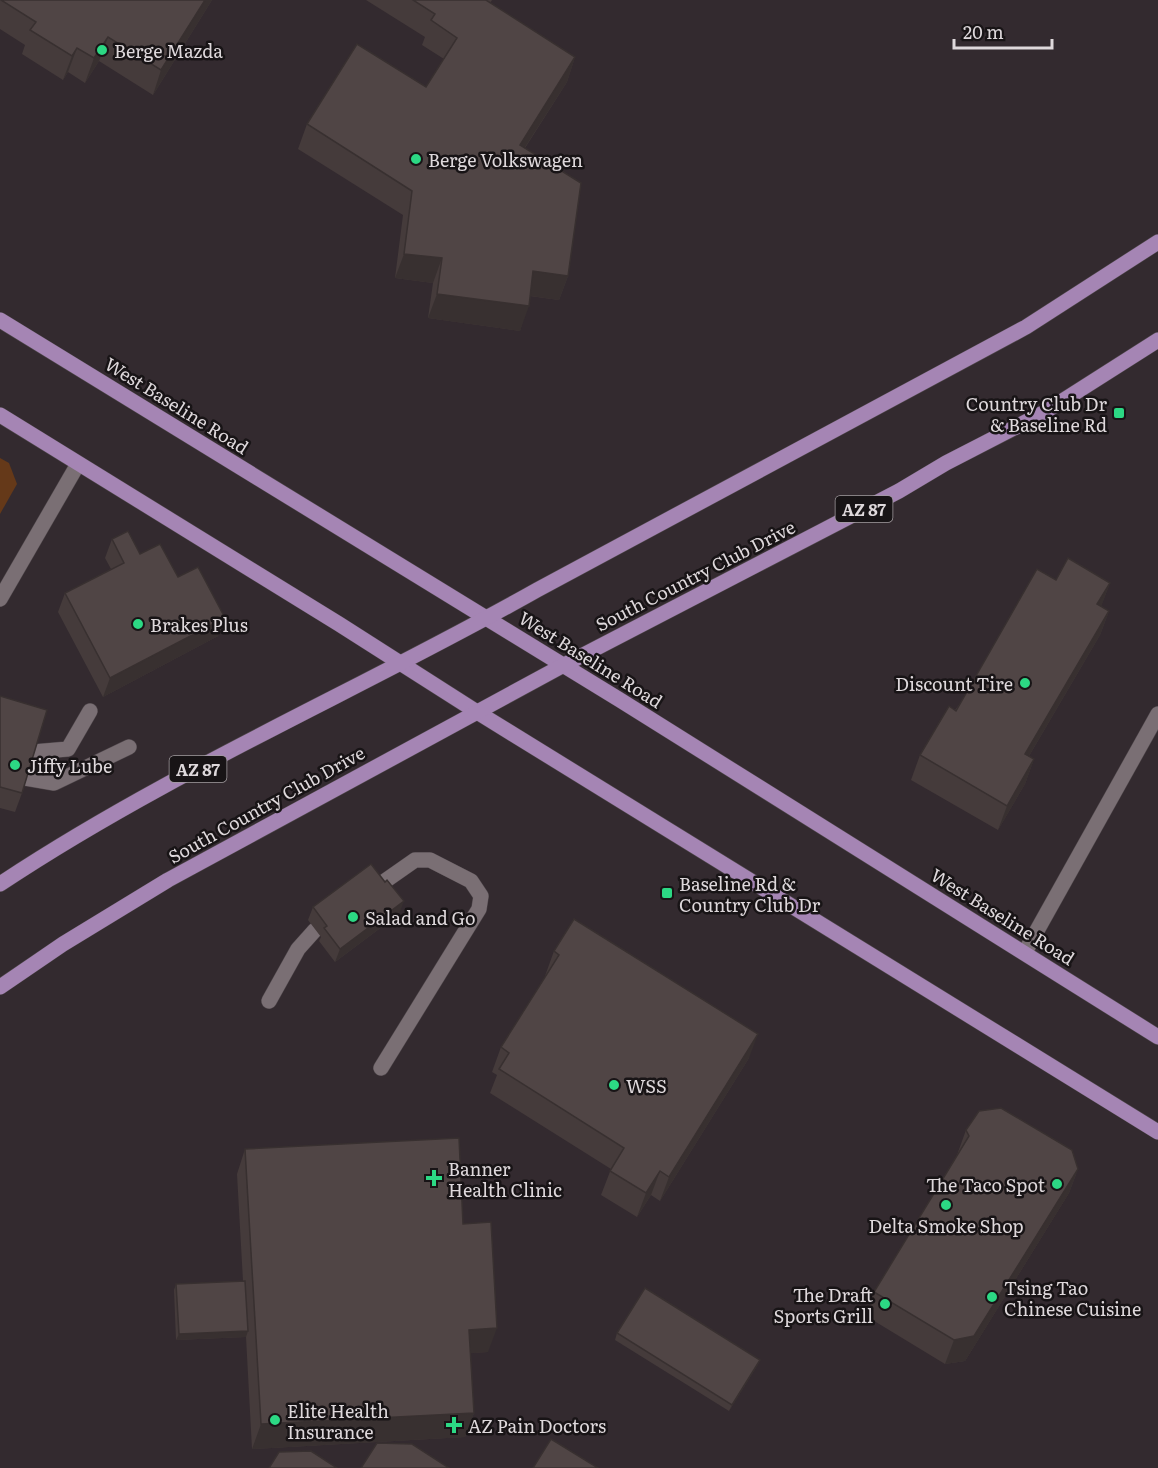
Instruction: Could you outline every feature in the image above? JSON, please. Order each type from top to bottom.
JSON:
[{"type":"main road","name":"AZ 87","points":[[0,884],[80,832],[145,796],[487,618],[1026,327],[1158,242]]},
{"type":"main road","name":"West Baseline Road","points":[[0,320],[487,618],[1158,1037]]},
{"type":"main road","name":"South Country Club Drive","points":[[0,987],[148,891],[562,666],[899,491],[946,463],[1045,412],[1158,340]]},
{"type":"main road","points":[[0,416],[1158,1132]]},
{"type":"street","points":[[0,599],[78,464]]},
{"type":"street","points":[[33,752],[68,749],[90,711]]},
{"type":"street","points":[[1025,952],[1158,714]]},
{"type":"street","points":[[26,778],[54,783],[129,747]]},
{"type":"street","points":[[375,888],[415,860],[430,860],[471,881],[481,896],[479,909],[381,1068]]},
{"type":"street","points":[[269,1001],[298,949],[315,930]]},
{"type":"shaded area","points":[[0,458],[9,463],[17,484],[0,514]]},
{"type":"building","name":"Berge Mazda","points":[[1,0],[205,0],[161,70],[108,37],[94,58],[77,48],[72,56],[30,30],[36,22]]},
{"type":"building","name":"Berge Volkswagen","points":[[413,0],[486,0],[575,57],[520,145],[581,183],[568,276],[533,271],[529,306],[437,294],[442,258],[404,254],[412,191],[307,124],[357,44],[426,87],[457,38],[431,20],[435,14]]},
{"type":"building","name":"Brakes Plus","points":[[128,531],[140,554],[160,544],[178,577],[198,567],[225,618],[110,678],[65,593],[124,563],[112,539]]},
{"type":"building","name":"Discount Tire","points":[[1068,558],[1110,583],[1097,604],[1109,611],[1025,754],[1034,759],[1007,806],[920,755],[949,706],[956,711],[1037,569],[1056,580]]},
{"type":"building","name":"Jiffy Lube","points":[[0,696],[47,710],[22,793],[0,787]]},
{"type":"building","name":"Salad and Go","points":[[371,864],[404,901],[340,949],[324,928],[327,926],[313,907]]},
{"type":"building","name":"WSS","points":[[574,919],[758,1034],[669,1177],[660,1171],[646,1193],[610,1171],[624,1148],[499,1069],[509,1053],[501,1047],[559,955],[554,951]]},
{"type":"building","points":[[1001,1108],[1072,1150],[1078,1169],[974,1336],[954,1340],[874,1292],[969,1136],[966,1130],[979,1111]]},
{"type":"building","points":[[459,1138],[463,1224],[491,1222],[497,1328],[469,1330],[474,1413],[261,1424],[245,1149]]},
{"type":"building","points":[[245,1281],[248,1331],[179,1334],[176,1284]]},
{"type":"building","points":[[645,1288],[760,1360],[732,1405],[617,1333]]},
{"type":"building","points":[[551,1439],[598,1468],[533,1468]]},
{"type":"building","points":[[377,1443],[412,1444],[449,1468],[361,1468]]},
{"type":"building","points":[[311,1451],[337,1468],[269,1468],[279,1452]]},
{"type":"place","name":"Berge Mazda","points":[[102,50]]},
{"type":"place","name":"Berge Volkswagen","points":[[416,159]]},
{"type":"place","name":"Country Club Dr & Baseline Rd","points":[[1119,413]]},
{"type":"place","name":"Brakes Plus","points":[[138,624]]},
{"type":"place","name":"Discount Tire","points":[[1025,683]]},
{"type":"place","name":"Jiffy Lube","points":[[15,765]]},
{"type":"place","name":"Baseline Rd & Country Club Dr","points":[[667,893]]},
{"type":"place","name":"Salad and Go","points":[[353,917]]},
{"type":"place","name":"WSS","points":[[614,1085]]},
{"type":"place","name":"Banner Health Clinic","points":[[434,1178]]},
{"type":"place","name":"The Taco Spot","points":[[1057,1184]]},
{"type":"place","name":"Delta Smoke Shop","points":[[946,1205]]},
{"type":"place","name":"Tsing Tao Chinese Cuisine","points":[[992,1297]]},
{"type":"place","name":"The Draft Sports Grill","points":[[885,1304]]},
{"type":"place","name":"Elite Health Insurance","points":[[275,1420]]},
{"type":"place","name":"AZ Pain Doctors","points":[[454,1425]]}]
